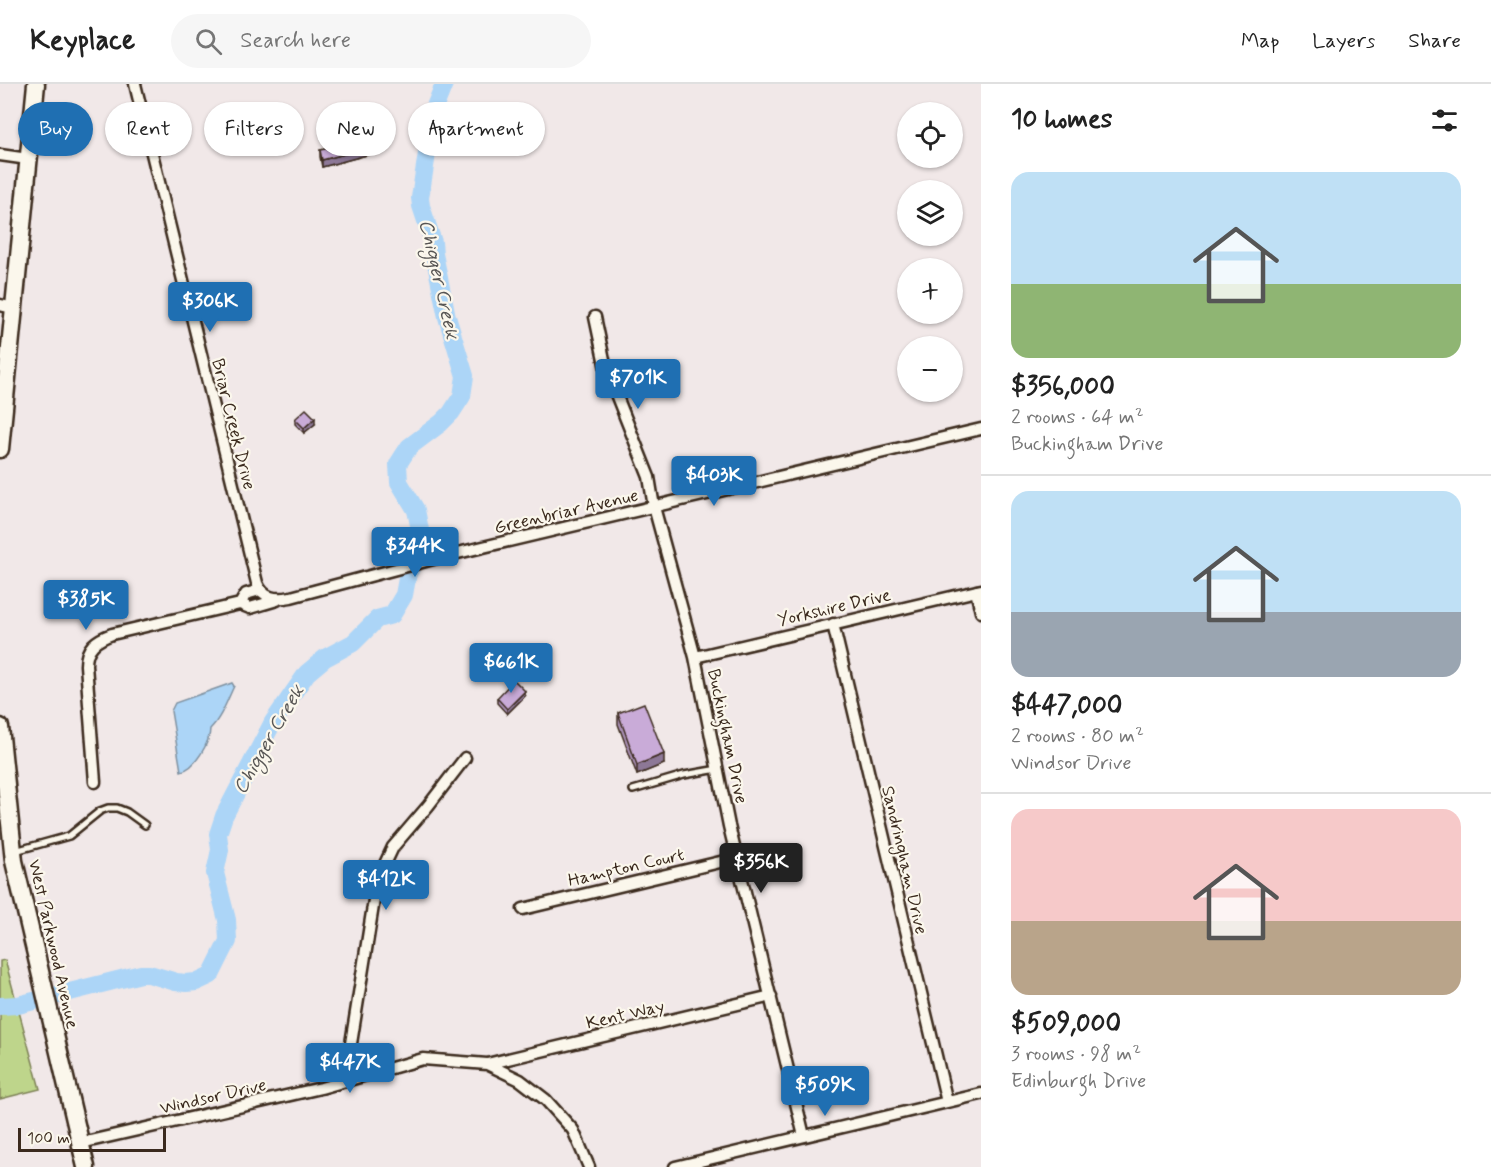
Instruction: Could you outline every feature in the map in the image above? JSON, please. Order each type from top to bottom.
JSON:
[{"type":"main road","points":[[0,449],[7,306],[36,84]]},
{"type":"main road","name":"West Parkwood Avenue","points":[[0,727],[6,831],[13,851],[86,1167]]},
{"type":"street","name":"Briar Creek Drive","points":[[135,84],[171,238],[262,592]]},
{"type":"street","points":[[0,155],[28,159]]},
{"type":"street","name":"Buckingham Drive","points":[[595,317],[606,369],[649,477],[654,507],[694,657],[737,858],[804,1136]]},
{"type":"street","name":"Greenbriar Avenue","points":[[262,592],[274,598],[284,598],[441,557],[981,429]]},
{"type":"street","points":[[979,590],[981,612]]},
{"type":"street","name":"Yorkshire Drive","points":[[694,657],[979,590]]},
{"type":"street","points":[[240,604],[246,594],[262,592]]},
{"type":"street","points":[[95,782],[86,665],[86,657],[91,646],[112,634],[240,604],[251,608],[284,598]]},
{"type":"street","name":"Sandringham Drive","points":[[833,624],[948,1102]]},
{"type":"street","points":[[345,1081],[376,881],[393,847],[465,758]]},
{"type":"street","name":"Hampton Court","points":[[523,909],[737,858]]},
{"type":"street","name":"Kent Way","points":[[487,1064],[771,996]]},
{"type":"street","name":"Windsor Drive","points":[[81,1143],[345,1081],[423,1059],[487,1064],[520,1080],[546,1100],[573,1130],[589,1167]]},
{"type":"street","points":[[675,1167],[981,1094]]},
{"type":"lane","points":[[633,790],[684,775],[718,769]]},
{"type":"lane","points":[[13,851],[69,836],[100,811],[108,808],[117,808],[127,812],[145,825]]},
{"type":"green space","points":[[5,960],[40,1089],[0,1099],[0,961]]},
{"type":"water","points":[[232,683],[234,686],[221,715],[210,729],[201,754],[191,765],[181,771],[171,711],[175,703]]},
{"type":"building","points":[[321,156],[337,156],[322,160]]},
{"type":"building","points":[[306,409],[315,418],[304,428],[295,419]]},
{"type":"building","points":[[514,680],[525,691],[507,709],[497,698]]},
{"type":"building","points":[[644,703],[664,754],[637,765],[618,713]]},
{"type":"waterway","name":"Chigger Creek","points":[[0,1006],[18,1005],[141,974],[186,983],[196,982],[211,975],[228,941],[227,920],[215,873],[220,850],[218,834],[224,816],[273,722],[307,673],[325,658],[353,643],[377,619],[392,615],[404,595],[408,573],[418,556],[421,535],[416,510],[399,482],[398,464],[409,447],[451,413],[462,396],[465,376],[447,317],[433,242],[420,198],[434,109],[444,84]]}]
